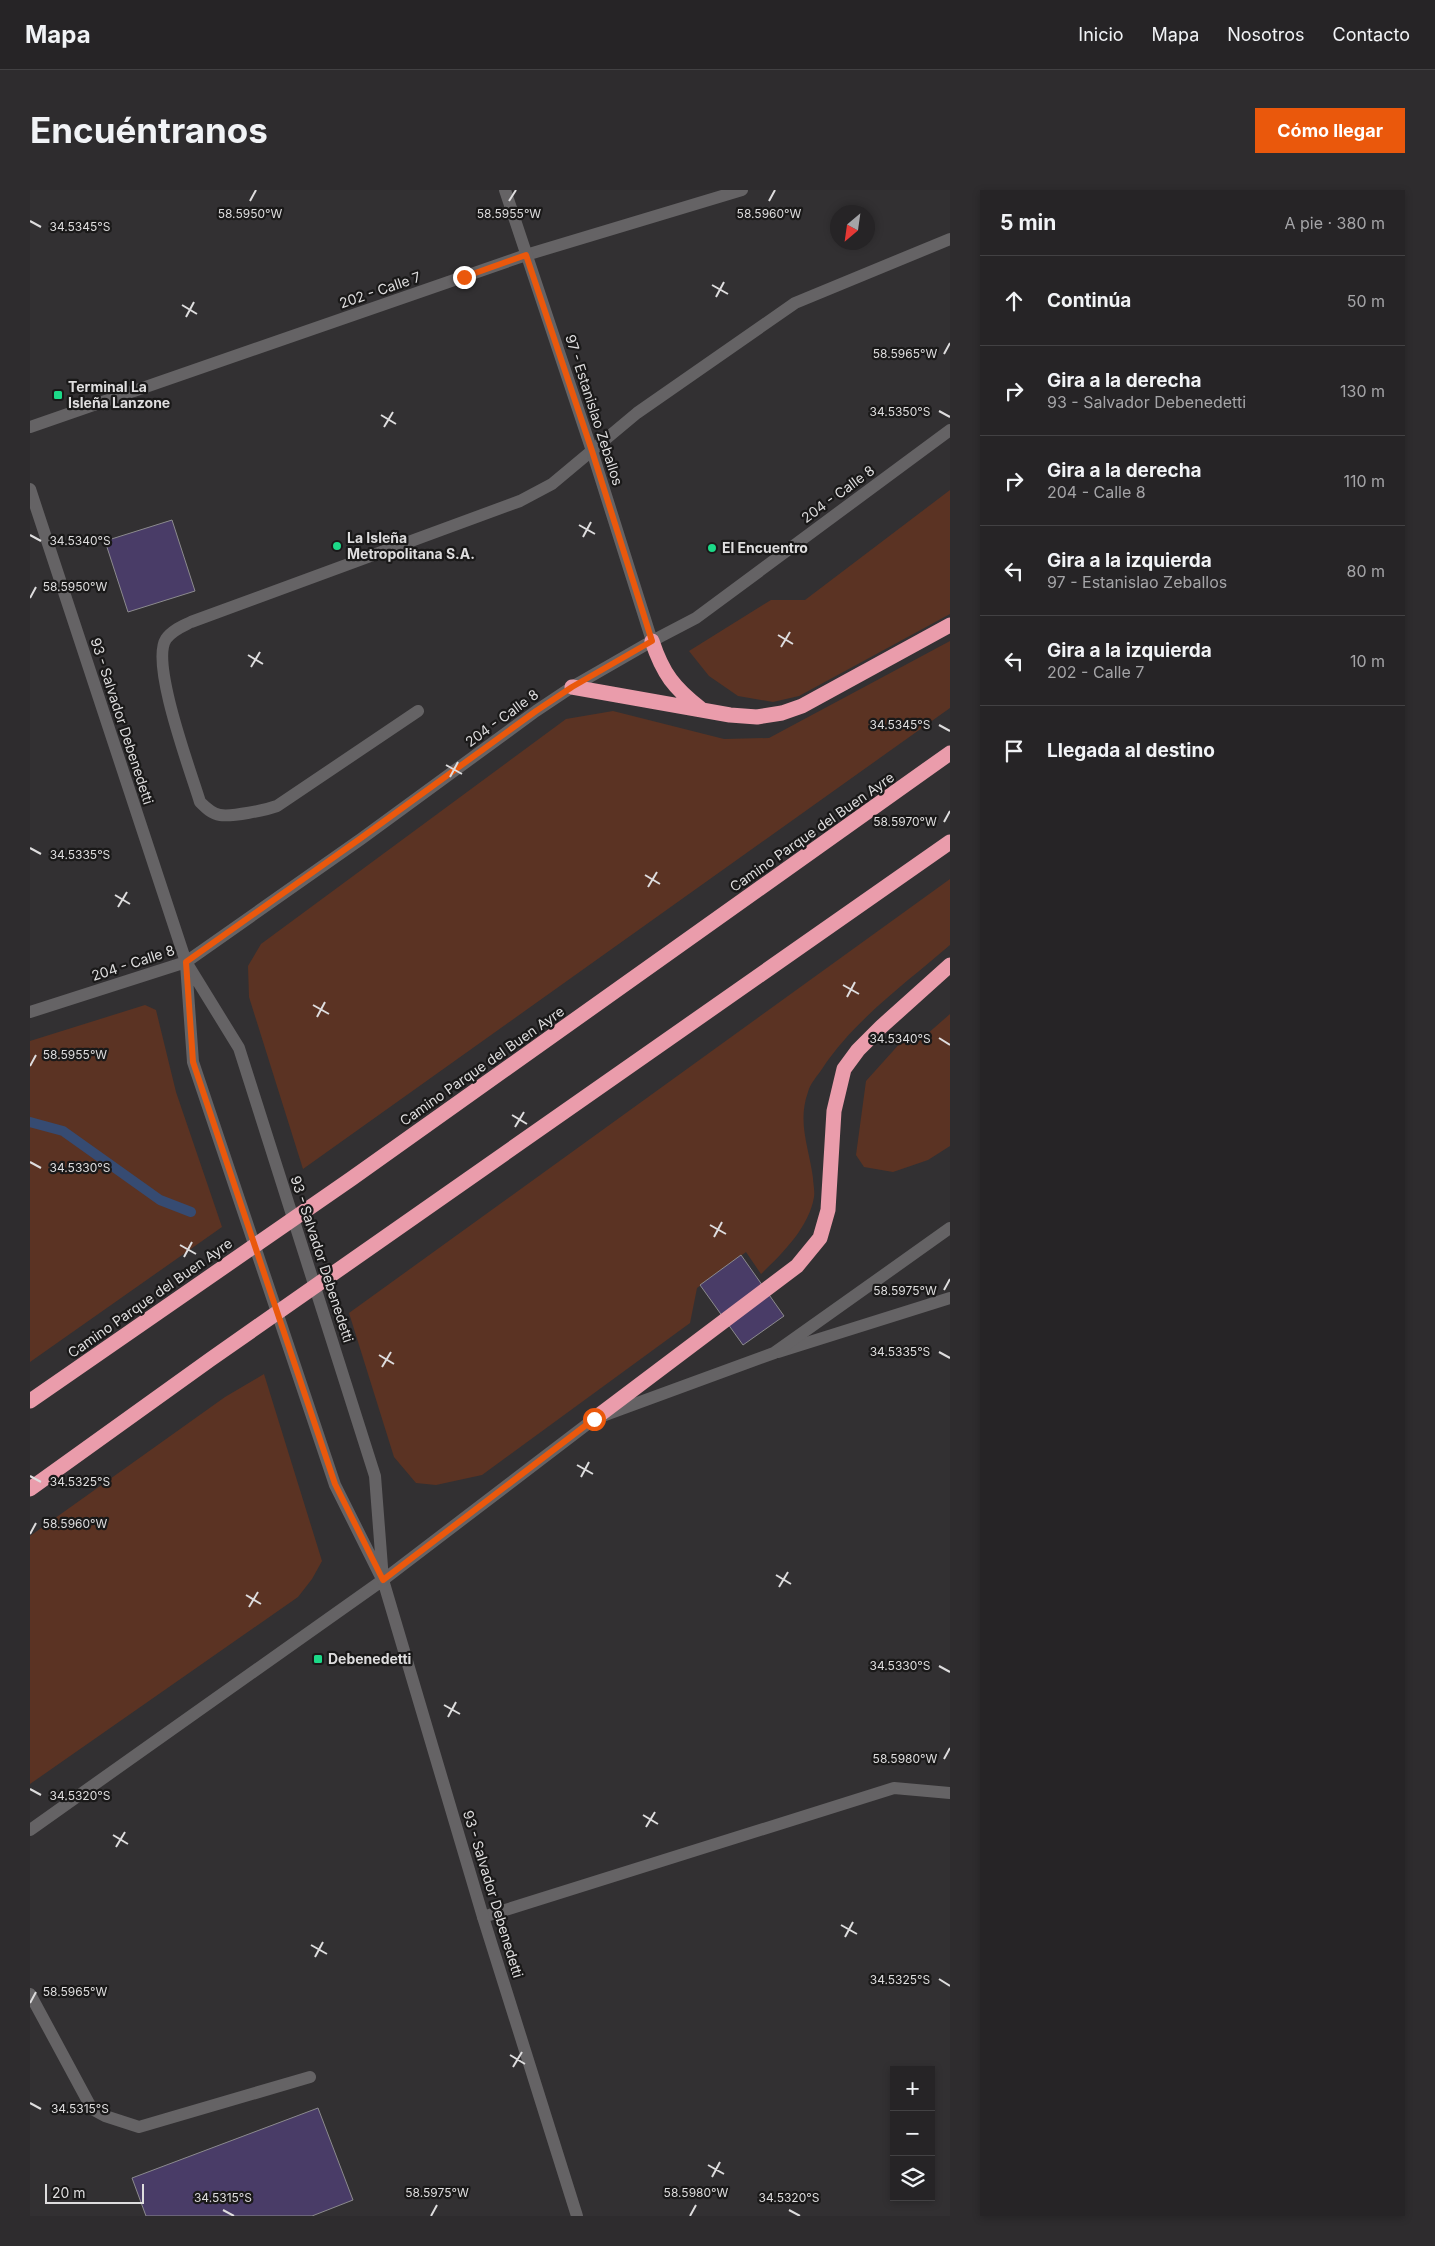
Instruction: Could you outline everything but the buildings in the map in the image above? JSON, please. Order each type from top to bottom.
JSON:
[{"type":"highway","points":[[572,687],[730,716],[757,717],[782,713],[802,706],[950,625]]},
{"type":"highway","points":[[652,641],[660,663],[678,691],[703,710]]},
{"type":"highway","name":"Camino Parque del Buen Ayre","points":[[30,1401],[351,1179],[950,754]]},
{"type":"highway","points":[[30,1489],[211,1359],[950,842]]},
{"type":"highway","points":[[594,1419],[797,1266],[820,1238],[828,1210],[834,1111],[844,1069],[858,1050],[881,1027],[950,965]]},
{"type":"street","name":"97 - Estanislao Zeballos","points":[[504,190],[592,451],[652,641]]},
{"type":"street","name":"202 - Calle 7","points":[[30,427],[526,255],[742,190]]},
{"type":"street","points":[[418,711],[277,806],[267,810],[221,815],[208,810],[200,802],[165,686],[162,655],[166,640],[176,630],[191,622],[520,501],[552,484],[637,412],[795,303],[950,239]]},
{"type":"street","name":"204 - Calle 8","points":[[30,1012],[186,962],[572,687],[696,618],[950,430]]},
{"type":"street","name":"93 - Salvador Debenedetti","points":[[30,490],[186,962],[239,1048],[242,1057],[375,1476],[383,1580]]},
{"type":"street","name":"93 - Salvador Debenedetti","points":[[186,962],[193,1062],[335,1484],[383,1580],[483,1917],[577,2216]]},
{"type":"street","points":[[774,1353],[950,1228]]},
{"type":"street","points":[[30,1830],[383,1580],[594,1419],[774,1353],[950,1298]]},
{"type":"street","points":[[483,1917],[894,1788],[950,1792]]},
{"type":"street","points":[[30,1994],[92,2109],[105,2116],[139,2127],[310,2077]]},
{"type":"shaded area","points":[[950,490],[950,614],[799,696],[773,702],[738,696],[709,676],[689,651],[771,600],[805,600]]},
{"type":"shaded area","points":[[950,641],[950,708],[303,1169],[249,997],[248,966],[261,944],[566,719],[613,711],[724,739],[769,738]]},
{"type":"shaded area","points":[[950,879],[950,945],[849,1034],[809,1089],[805,1103],[804,1125],[813,1178],[814,1197],[807,1219],[794,1239],[761,1274],[746,1252],[697,1288],[690,1323],[482,1475],[436,1485],[416,1483],[394,1457],[349,1313]]},
{"type":"shaded area","points":[[145,1005],[156,1010],[176,1092],[222,1227],[30,1362],[30,1041]]},
{"type":"shaded area","points":[[950,1014],[950,1146],[928,1160],[893,1172],[864,1167],[856,1155],[866,1081],[902,1041],[918,1042]]},
{"type":"shaded area","points":[[264,1374],[322,1561],[312,1579],[298,1597],[30,1784],[30,1536],[225,1397]]},
{"type":"waterway","points":[[30,1122],[63,1131],[160,1200],[191,1212]]},
{"type":"place","name":"Terminal La Isleña Lanzone","points":[[58,395]]},
{"type":"place","name":"La Isleña Metropolitana S.A.","points":[[337,546]]},
{"type":"place","name":"El Encuentro","points":[[712,548]]},
{"type":"place","name":"Debenedetti","points":[[318,1659]]},
{"type":"route","points":[[464,277],[526,255],[592,451],[652,641],[572,687],[536,711],[186,962],[193,1062],[335,1484],[383,1580],[594,1419]]}]
